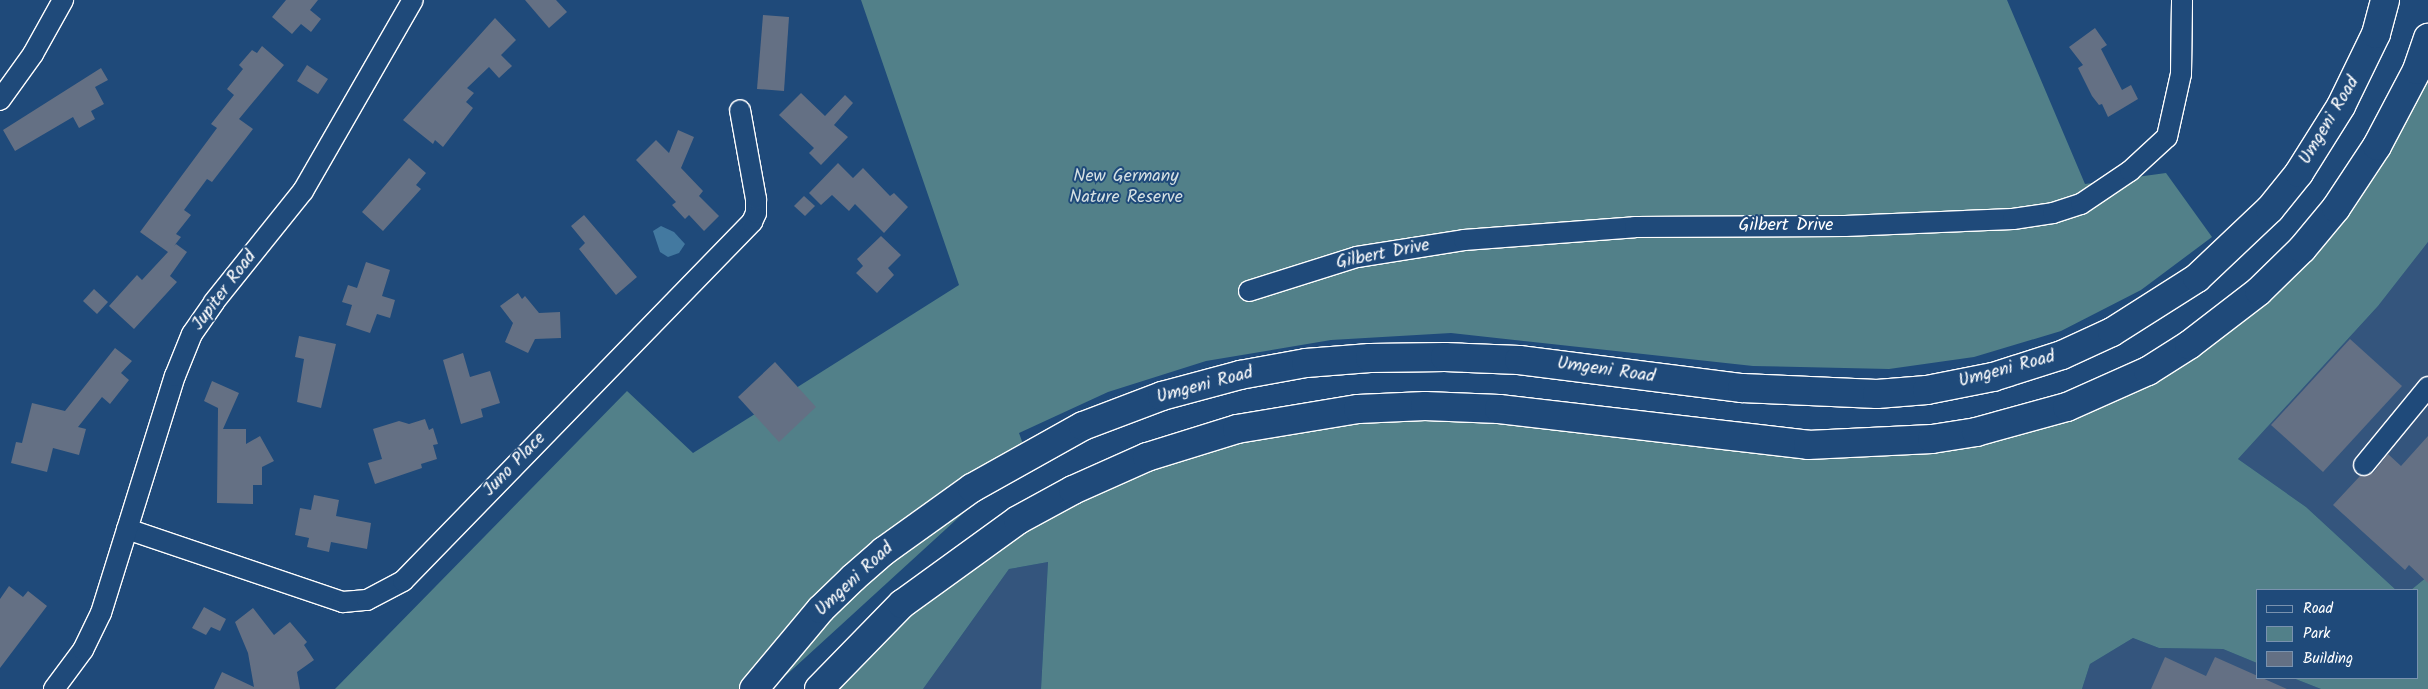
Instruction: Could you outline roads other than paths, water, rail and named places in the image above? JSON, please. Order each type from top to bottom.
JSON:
[{"type":"highway","name":"Umgeni Road","points":[[754,689],[821,609],[852,578],[884,551],[972,488],[1083,426],[1162,396],[1240,375],[1306,363],[1370,358],[1454,358],[1519,360],[1742,388],[1877,394],[1927,390],[1993,377],[2062,355],[2112,332],[2197,278],[2270,209],[2299,173],[2341,106],[2372,43],[2385,0]]},
{"type":"highway","points":[[819,689],[902,604],[1018,520],[1072,490],[1147,457],[1237,429],[1358,409],[1425,406],[1499,409],[1808,445],[1932,439],[1985,430],[2067,407],[2148,371],[2190,345],[2259,291],[2302,249],[2336,208],[2378,146],[2417,70],[2428,38]]},
{"type":"street","points":[[0,100],[33,54],[63,0]]},
{"type":"street","name":"Jupiter Road","points":[[54,689],[83,650],[101,613],[176,376],[192,334],[214,302],[303,191],[413,0]]},
{"type":"street","name":"Gilbert Drive","points":[[1249,291],[1357,256],[1464,240],[1635,227],[1845,226],[2013,219],[2053,213],[2081,204],[2130,171],[2167,136],[2181,74],[2182,0]]},
{"type":"street","name":"Juno Place","points":[[127,529],[343,602],[366,600],[403,581],[752,222],[756,213],[756,199],[740,110]]},
{"type":"street","points":[[2364,465],[2428,387]]},
{"type":"park label","name":"New Germany Nature Reserve","points":[[1126,188]]}]
